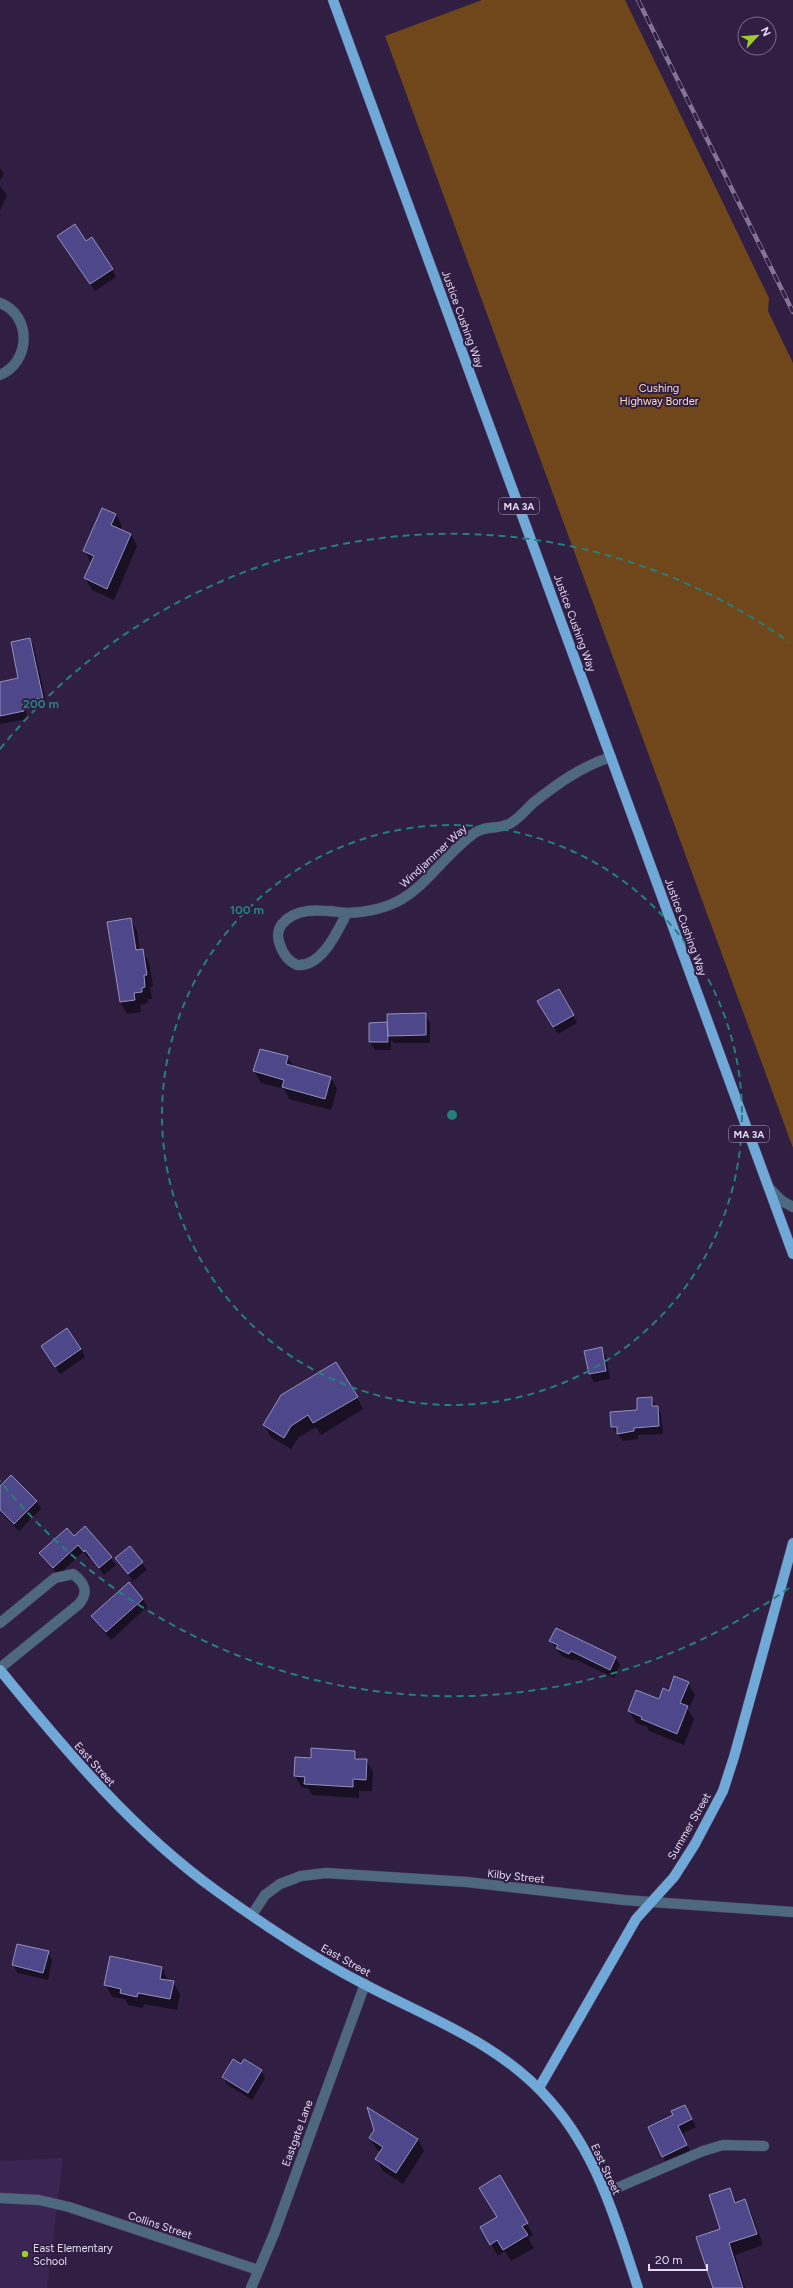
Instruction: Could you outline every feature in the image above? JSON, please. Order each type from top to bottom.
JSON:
[{"type":"main road","name":"Justice Cushing Way","points":[[333,0],[793,1254]]},
{"type":"main road","name":"Summer Street","points":[[539,2088],[636,1919],[674,1877],[723,1791],[734,1757],[793,1543]]},
{"type":"main road","name":"East Street","points":[[0,1669],[65,1750],[117,1806],[193,1874],[301,1948],[365,1984],[436,2018],[482,2044],[510,2063],[539,2088],[552,2102],[579,2141],[605,2193],[638,2288]]},
{"type":"street","points":[[0,302],[12,310],[19,318],[24,338],[19,358],[13,366],[0,375]]},
{"type":"street","name":"Windjammer Way","points":[[347,913],[332,940],[312,963],[297,965],[287,958],[278,940],[278,931],[286,920],[294,915],[312,910],[347,913],[376,910],[400,901],[414,892],[472,834],[480,830],[509,824],[575,772],[594,762],[611,756]]},
{"type":"street","points":[[769,1188],[782,1201],[793,1207]]},
{"type":"street","points":[[0,1623],[55,1578],[73,1574],[82,1580],[86,1589],[85,1597],[79,1604],[0,1669]]},
{"type":"street","name":"Kilby Street","points":[[252,1915],[265,1895],[280,1884],[301,1876],[326,1873],[467,1882],[651,1902],[793,1912]]},
{"type":"street","name":"Eastgate Lane","points":[[251,2288],[274,2234],[365,1984]]},
{"type":"street","points":[[605,2193],[696,2154],[723,2145],[764,2146]]},
{"type":"street","name":"Collins Street","points":[[0,2198],[26,2198],[55,2203],[258,2270]]},
{"type":"street","points":[[0,2206],[11,2198]]},
{"type":"shaded area","name":"East Elementary School","points":[[63,2158],[47,2288],[0,2288],[0,2161]]},
{"type":"green space","name":"Cushing Highway Border","points":[[482,0],[625,0],[769,298],[768,311],[793,363],[793,1148],[385,36]]},
{"type":"building","points":[[75,224],[86,241],[92,237],[113,269],[90,284],[57,236]]},
{"type":"building","points":[[102,508],[116,514],[111,525],[131,534],[107,589],[84,578],[94,556],[83,551]]},
{"type":"building","points":[[30,638],[43,698],[22,702],[24,711],[0,716],[0,682],[18,678],[11,642]]},
{"type":"building","points":[[131,918],[136,950],[143,949],[147,975],[144,975],[145,987],[142,988],[142,992],[134,993],[135,1000],[120,1002],[107,922]]},
{"type":"building","points":[[559,989],[574,1015],[553,1027],[537,1001]]},
{"type":"building","points":[[426,1013],[426,1035],[388,1036],[387,1014]]},
{"type":"building","points":[[387,1022],[388,1042],[369,1042],[369,1023]]},
{"type":"building","points":[[260,1049],[288,1056],[286,1064],[331,1077],[325,1099],[282,1087],[284,1080],[253,1071]]},
{"type":"building","points":[[67,1328],[81,1349],[55,1367],[41,1346]]},
{"type":"building","points":[[602,1347],[606,1371],[589,1374],[584,1351]]},
{"type":"building","points":[[336,1362],[358,1397],[313,1423],[308,1415],[291,1426],[284,1438],[263,1425],[281,1395]]},
{"type":"building","points":[[652,1397],[652,1406],[658,1406],[659,1426],[634,1428],[634,1431],[617,1434],[617,1427],[611,1427],[610,1412],[637,1410],[637,1398]]},
{"type":"building","points":[[11,1475],[37,1501],[14,1524],[0,1510],[0,1486]]},
{"type":"building","points":[[85,1526],[112,1557],[99,1568],[85,1550],[84,1552],[78,1545],[53,1568],[39,1553],[67,1528],[74,1536]]},
{"type":"building","points":[[130,1546],[143,1562],[128,1574],[115,1558]]},
{"type":"building","points":[[129,1582],[143,1599],[106,1632],[91,1616]]},
{"type":"building","points":[[556,1628],[616,1657],[610,1670],[571,1651],[569,1654],[556,1648],[558,1645],[549,1641]]},
{"type":"building","points":[[674,1676],[689,1682],[680,1703],[688,1706],[677,1734],[641,1719],[642,1717],[628,1711],[636,1690],[659,1699],[663,1688],[669,1691]]},
{"type":"building","points":[[311,1748],[355,1751],[355,1759],[367,1759],[366,1780],[353,1779],[353,1787],[304,1784],[305,1777],[294,1776],[295,1757],[311,1758]]},
{"type":"building","points":[[17,1944],[49,1951],[43,1973],[12,1965]]},
{"type":"building","points":[[110,1956],[162,1967],[160,1979],[174,1981],[170,1999],[138,1993],[137,1997],[120,1993],[121,1989],[104,1985]]},
{"type":"building","points":[[233,2059],[241,2064],[244,2059],[262,2070],[248,2093],[222,2077]]},
{"type":"building","points":[[685,2105],[692,2119],[678,2126],[687,2145],[662,2157],[648,2127],[673,2115],[671,2111]]},
{"type":"building","points":[[367,2107],[418,2139],[396,2173],[375,2159],[383,2147],[369,2138],[374,2130]]},
{"type":"building","points":[[500,2175],[528,2223],[522,2226],[528,2235],[503,2250],[497,2240],[490,2245],[480,2227],[497,2217],[479,2188]]},
{"type":"building","points":[[730,2188],[735,2203],[745,2199],[757,2234],[729,2243],[743,2288],[713,2288],[696,2237],[720,2229],[709,2195]]},
{"type":"railway","points":[[638,0],[793,312]]},
{"type":"place","name":"East Elementary School","points":[[25,2254]]}]
